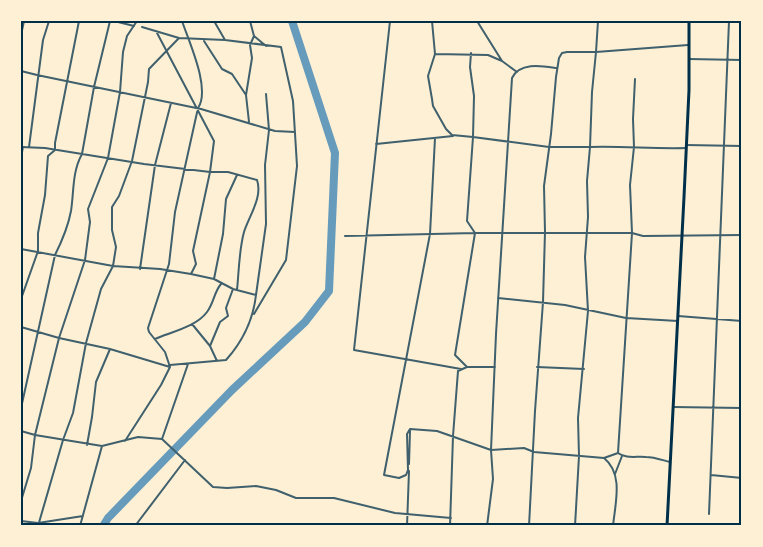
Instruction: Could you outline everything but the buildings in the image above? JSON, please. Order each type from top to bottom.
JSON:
[{"type":"highway","points":[[667,526],[686,147],[689,21]]},
{"type":"street","points":[[21,35],[24,21]]},
{"type":"street","points":[[29,147],[43,40],[49,21]]},
{"type":"street","points":[[21,299],[38,252],[38,233],[45,195],[48,156],[55,150],[79,21]]},
{"type":"street","points":[[21,408],[55,255],[64,237],[71,211],[77,163],[82,154],[94,87],[110,21]]},
{"type":"street","points":[[114,21],[134,26]]},
{"type":"street","points":[[21,501],[59,338],[85,260],[90,222],[88,209],[108,158],[120,92],[123,52],[127,36],[137,21]]},
{"type":"street","points":[[124,442],[161,386],[170,366],[165,352],[148,328],[169,264],[175,212],[198,108],[202,99],[202,84],[182,21]]},
{"type":"street","points":[[214,21],[225,40]]},
{"type":"street","points":[[250,21],[254,36],[266,46]]},
{"type":"street","points":[[390,21],[354,350],[461,369],[467,367],[495,367]]},
{"type":"street","points":[[432,21],[435,54],[428,76],[433,106],[446,130],[453,136]]},
{"type":"street","points":[[477,21],[502,61]]},
{"type":"street","points":[[575,526],[579,456],[578,418],[588,311],[585,257],[592,92],[598,21]]},
{"type":"street","points":[[709,514],[729,21]]},
{"type":"street","points":[[21,327],[170,366],[226,360],[236,348],[286,260],[297,166],[293,101],[281,47],[250,45],[225,40],[179,38],[142,27]]},
{"type":"street","points":[[156,31],[214,141],[210,172],[193,251],[196,264],[191,274]]},
{"type":"street","points":[[249,122],[246,95],[252,58],[250,45],[254,36]]},
{"type":"street","points":[[38,524],[73,413],[86,343],[101,289],[114,266],[116,247],[112,230],[112,207],[119,196],[132,162],[149,69],[179,38]]},
{"type":"street","points":[[204,40],[222,68],[232,74],[246,95]]},
{"type":"street","points":[[529,526],[542,302],[545,232],[544,186],[550,147],[558,58],[567,52],[596,52],[688,45]]},
{"type":"street","points":[[435,54],[471,53],[488,55],[502,61],[518,72]]},
{"type":"street","points":[[467,367],[455,355],[475,233],[467,221],[474,96],[470,67],[471,53]]},
{"type":"street","points":[[689,59],[742,60]]},
{"type":"street","points":[[487,526],[493,478],[491,450],[498,298],[512,78],[518,72],[532,66],[557,69]]},
{"type":"street","points":[[21,70],[38,76],[198,108],[249,122],[269,130],[295,132]]},
{"type":"street","points":[[618,453],[632,233],[630,185],[634,147],[635,79]]},
{"type":"street","points":[[254,314],[266,224],[266,165],[269,130],[266,94]]},
{"type":"street","points":[[140,269],[154,165],[171,103]]},
{"type":"street","points":[[376,144],[453,136],[550,147],[742,146]]},
{"type":"street","points":[[410,429],[407,434],[408,470],[406,475],[403,478],[399,478],[384,475],[430,234],[435,138]]},
{"type":"street","points":[[21,157],[22,147],[29,147],[210,172],[223,171],[257,180],[255,206],[244,233],[237,290]]},
{"type":"street","points":[[214,279],[223,234],[226,199],[237,175]]},
{"type":"street","points":[[345,236],[545,232],[632,233],[643,236],[742,235]]},
{"type":"street","points":[[21,249],[114,266],[191,274],[214,279],[233,289],[256,295]]},
{"type":"street","points":[[155,339],[201,318],[208,311],[216,289],[221,284]]},
{"type":"street","points":[[210,346],[220,322],[228,316],[226,308],[233,289]]},
{"type":"street","points":[[498,298],[565,305],[626,318],[678,321]]},
{"type":"street","points":[[678,316],[742,321]]},
{"type":"street","points":[[191,323],[210,346],[217,361]]},
{"type":"street","points":[[86,445],[96,382],[110,349]]},
{"type":"street","points":[[162,439],[188,364]]},
{"type":"street","points":[[537,367],[584,369]]},
{"type":"street","points":[[450,526],[452,436],[458,370],[461,369]]},
{"type":"street","points":[[673,406],[742,408]]},
{"type":"street","points":[[410,429],[437,431],[491,450],[524,448],[534,452],[604,458],[618,453]]},
{"type":"street","points":[[407,526],[410,429]]},
{"type":"street","points":[[21,431],[86,445],[102,446],[138,437],[162,439],[213,487],[256,486],[276,490],[296,498],[334,498],[379,510],[451,518]]},
{"type":"street","points":[[80,526],[102,446]]},
{"type":"street","points":[[618,453],[622,456],[634,458],[647,457],[670,462]]},
{"type":"street","points":[[615,474],[622,456]]},
{"type":"street","points":[[604,458],[611,465],[615,474],[617,492],[613,526]]},
{"type":"street","points":[[135,526],[185,460]]},
{"type":"street","points":[[710,475],[742,478]]},
{"type":"street","points":[[21,521],[38,524],[83,516]]},
{"type":"waterway","points":[[103,526],[108,518],[232,390],[305,322],[329,291],[335,153],[292,21]]}]
